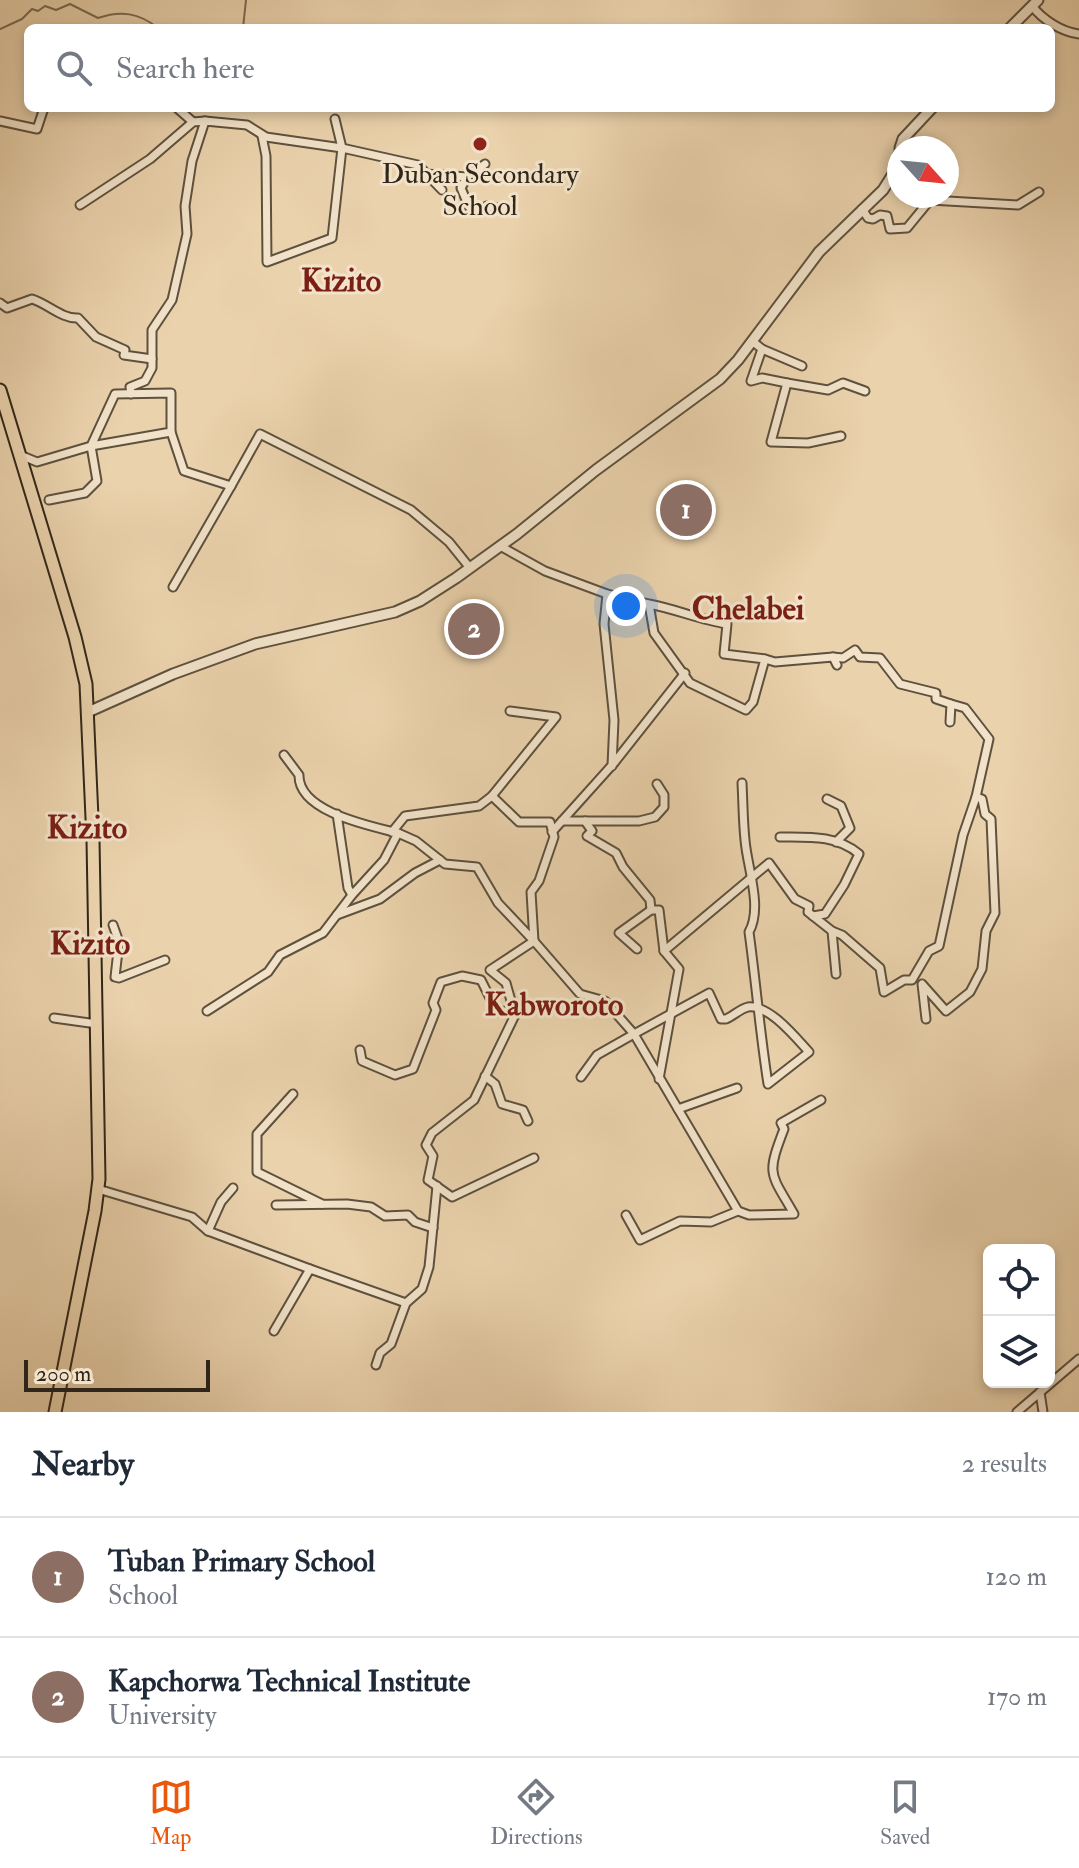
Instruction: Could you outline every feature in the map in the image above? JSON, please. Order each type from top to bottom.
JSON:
[{"type":"main road","points":[[0,390],[80,654],[88,712],[97,1024],[98,1189],[55,1412]]},
{"type":"street","points":[[1014,24],[1035,3],[1039,15],[1054,24]]},
{"type":"street","points":[[1055,25],[1067,32],[1079,34]]},
{"type":"street","points":[[0,121],[37,129],[43,112]]},
{"type":"street","points":[[182,112],[193,122]]},
{"type":"street","points":[[906,136],[928,112]]},
{"type":"street","points":[[262,136],[266,156],[267,262],[332,238],[342,148],[335,119]]},
{"type":"street","points":[[131,394],[130,387],[145,381],[152,368],[152,330],[172,300],[187,234],[185,206],[192,161],[205,121]]},
{"type":"street","points":[[80,205],[150,159],[193,122],[205,121],[247,125],[262,136],[342,148],[418,165],[442,190]]},
{"type":"street","points":[[485,164],[467,177],[461,188],[469,207],[479,212],[487,206],[504,209]]},
{"type":"street","points":[[426,174],[467,177]]},
{"type":"street","points":[[88,712],[173,674],[255,644],[395,612],[420,601],[470,568],[596,470],[707,391],[738,360],[819,252],[887,183]]},
{"type":"street","points":[[862,209],[868,218],[887,216],[890,229],[907,228],[930,200],[1018,205],[1039,192]]},
{"type":"street","points":[[0,303],[7,308],[32,299],[45,303],[69,319],[78,318],[96,337],[125,350],[124,355],[152,359]]},
{"type":"street","points":[[752,341],[762,349],[802,366]]},
{"type":"street","points":[[762,349],[751,381],[762,378],[828,390],[843,383],[865,391]]},
{"type":"street","points":[[787,383],[771,442],[808,443],[841,436]]},
{"type":"street","points":[[49,500],[85,493],[97,481],[91,446],[115,394],[171,393],[171,432],[184,471],[231,486]]},
{"type":"street","points":[[20,455],[37,462],[91,446],[171,432]]},
{"type":"street","points":[[173,587],[260,434],[411,510],[449,542],[470,568]]},
{"type":"street","points":[[500,546],[545,571],[607,594],[678,609],[708,621],[727,624],[724,654],[775,662],[835,661],[855,650],[860,657],[880,658],[900,684],[936,693],[936,699],[965,708],[989,739],[976,797],[963,835],[939,946],[929,951],[912,980],[904,980],[884,992],[880,968],[842,935],[808,912],[809,906],[795,899],[769,863],[664,951]]},
{"type":"street","points":[[607,594],[604,624],[614,720],[612,766]]},
{"type":"street","points":[[649,604],[654,633],[690,683],[746,710],[753,702],[765,659]]},
{"type":"street","points":[[552,832],[612,766],[685,673]]},
{"type":"street","points":[[950,722],[951,704]]},
{"type":"street","points":[[207,1011],[268,972],[280,955],[323,933],[334,916],[384,860],[405,816],[479,806],[492,796],[556,717],[510,711]]},
{"type":"street","points":[[284,755],[299,775],[299,782],[309,797],[349,821],[416,841],[445,864],[477,867],[498,903],[580,994],[605,1001],[634,1034],[738,1211],[749,1215],[794,1214],[772,1176],[771,1161],[784,1129],[781,1123],[821,1100]]},
{"type":"street","points":[[581,1077],[597,1055],[709,993],[721,1019],[744,1008],[760,1009],[780,1021],[809,1052],[768,1084],[761,1041],[760,1009],[749,932],[753,926],[753,877],[745,843],[742,783]]},
{"type":"street","points":[[562,821],[639,821],[655,817],[664,807],[664,795],[657,784]]},
{"type":"street","points":[[492,796],[519,822],[550,822],[554,837],[531,892],[534,941]]},
{"type":"street","points":[[926,1019],[922,984],[946,1011],[970,992],[982,969],[986,931],[995,913],[991,819],[985,814],[982,799],[976,797]]},
{"type":"street","points":[[827,799],[841,806],[850,828],[836,842]]},
{"type":"street","points":[[337,814],[348,888],[352,895]]},
{"type":"street","points":[[585,821],[592,831],[587,836],[616,853],[623,867],[650,900],[651,910]]},
{"type":"street","points":[[780,837],[817,837],[845,842],[859,854],[825,914],[813,916]]},
{"type":"street","points":[[334,916],[380,899],[415,873],[440,860]]},
{"type":"street","points":[[637,949],[619,933],[651,910],[659,910],[664,951],[679,969],[659,1079]]},
{"type":"street","points":[[113,925],[119,942],[115,977],[165,960]]},
{"type":"street","points":[[832,931],[836,974]]},
{"type":"street","points":[[534,941],[490,970],[506,983],[515,1015],[474,1100],[432,1133],[426,1145],[433,1156],[428,1180],[452,1197],[534,1158]]},
{"type":"street","points":[[360,1050],[362,1061],[395,1075],[413,1069],[436,1010],[433,1003],[441,982],[462,976],[481,980],[497,1012],[514,1010]]},
{"type":"street","points":[[54,1018],[97,1024]]},
{"type":"street","points":[[485,1076],[495,1084],[502,1104],[523,1110],[528,1121]]},
{"type":"street","points":[[678,1109],[737,1088]]},
{"type":"street","points":[[293,1094],[257,1134],[257,1172],[322,1204]]},
{"type":"street","points":[[376,1365],[380,1353],[391,1344],[406,1303],[422,1289],[429,1267],[437,1186]]},
{"type":"street","points":[[208,1231],[221,1202],[233,1188]]},
{"type":"street","points":[[98,1189],[192,1217],[208,1231],[406,1303]]},
{"type":"street","points":[[276,1205],[371,1207],[385,1216],[408,1215],[415,1222],[433,1228]]},
{"type":"street","points":[[626,1215],[640,1240],[680,1221],[711,1222],[738,1211]]},
{"type":"street","points":[[274,1331],[310,1269]]},
{"type":"street","points":[[1017,1412],[1079,1359]]},
{"type":"street","points":[[1040,1392],[1043,1412]]},
{"type":"waterway","points":[[243,24],[246,0]]},
{"type":"waterway","points":[[0,29],[22,19],[32,9],[38,11],[45,6],[56,10],[70,4],[98,18],[130,14],[152,24]]},
{"type":"place","name":"Duban Secondary School","points":[[480,144]]},
{"type":"place","name":"Tuban Primary School","points":[[686,510]]},
{"type":"place","name":"Kapchorwa Technical Institute","points":[[474,629]]},
{"type":"district","name":"Kizito","points":[[341,281]]},
{"type":"district","name":"Chelabei","points":[[748,609]]},
{"type":"district","name":"Kizito","points":[[87,828]]},
{"type":"district","name":"Kizito","points":[[90,944]]},
{"type":"district","name":"Kabworoto","points":[[554,1005]]}]
